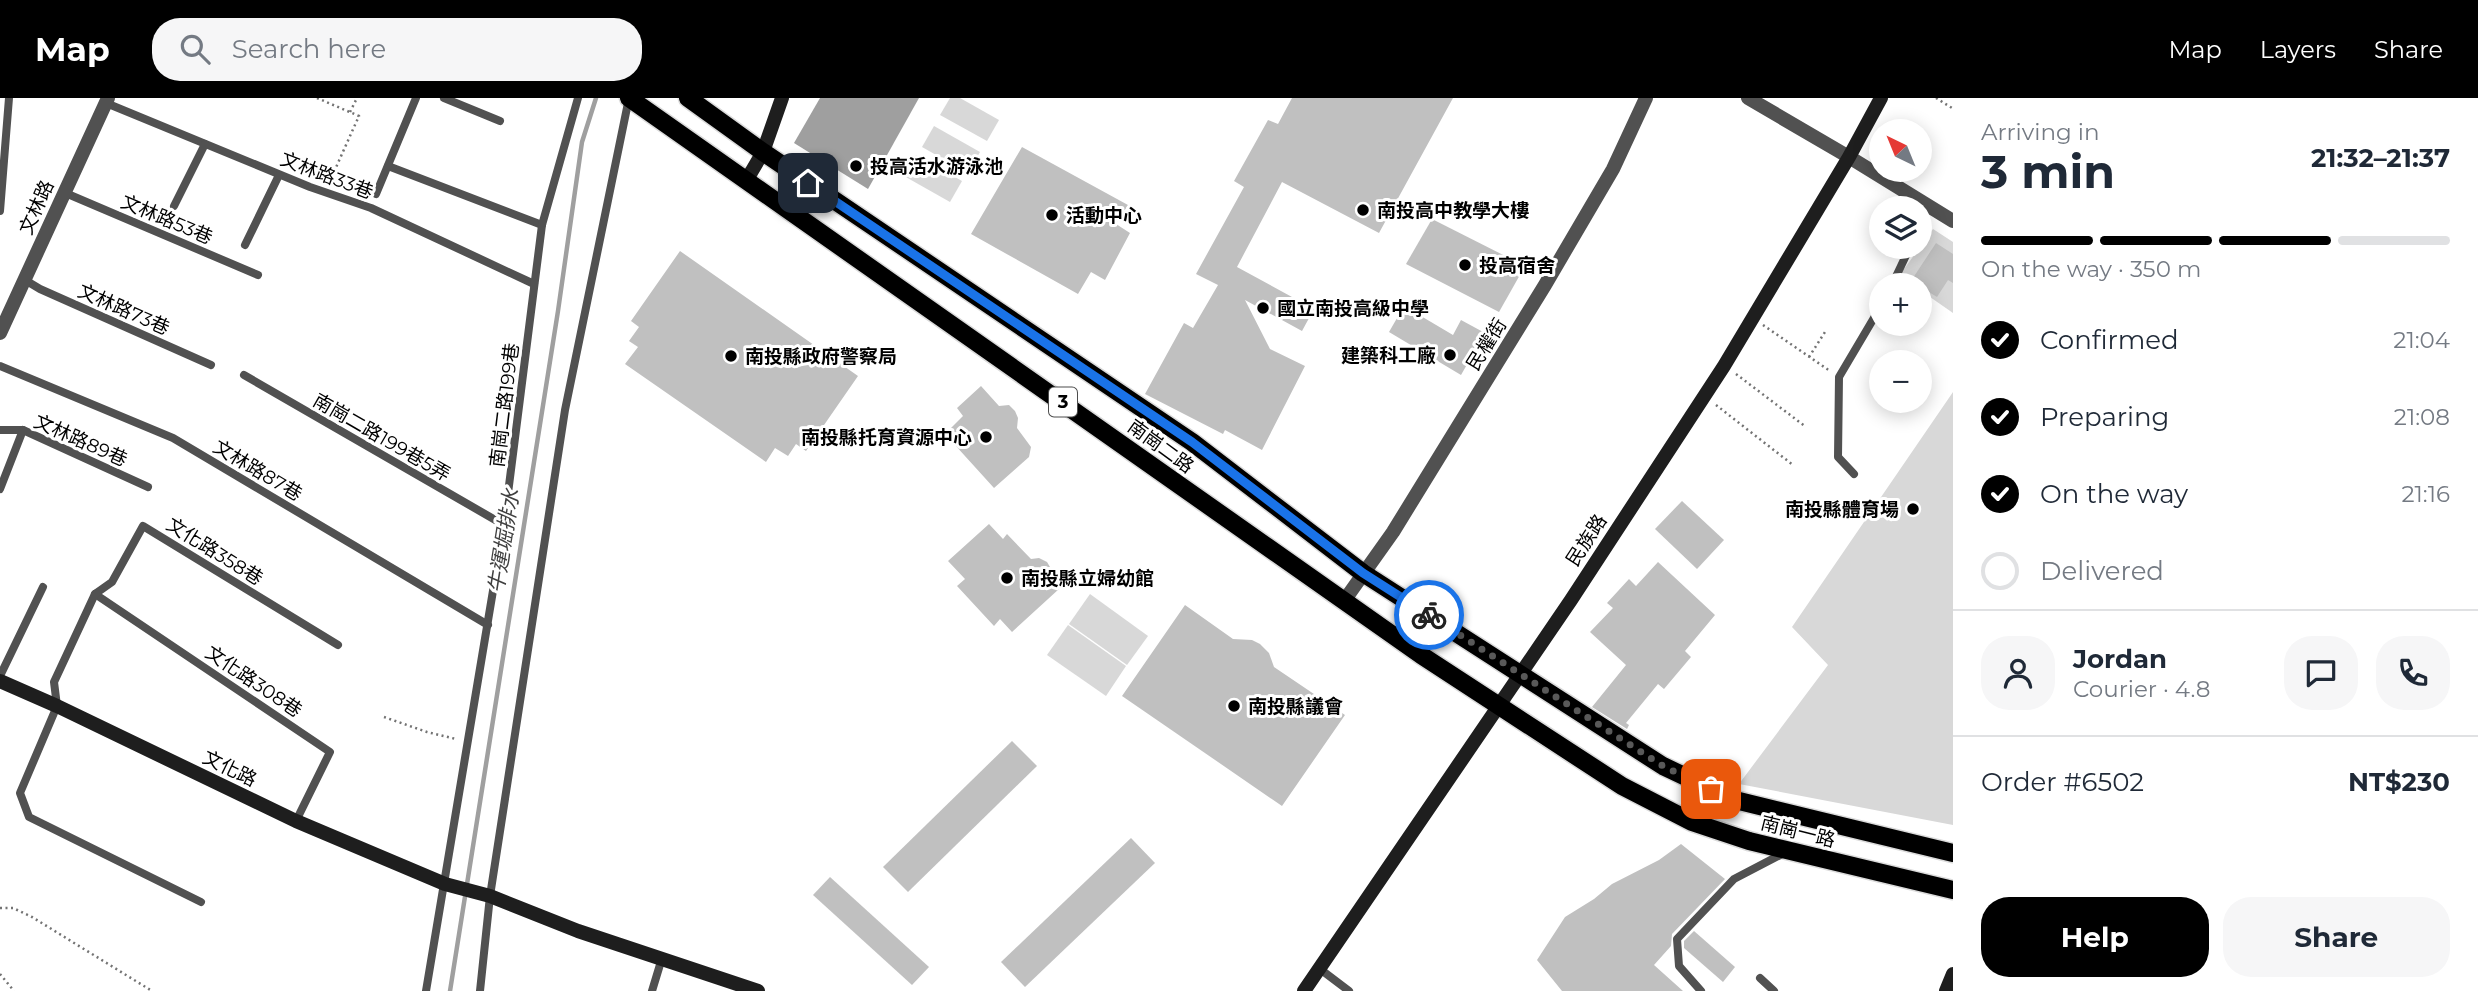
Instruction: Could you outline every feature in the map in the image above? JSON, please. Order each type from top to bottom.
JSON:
[{"type":"main road","name":"南崗二路","points":[[629,98],[1497,707]]},
{"type":"main road","name":"南崗二路","points":[[688,98],[763,152],[1192,442],[1363,573],[1520,675]]},
{"type":"main road","points":[[746,181],[763,152],[782,98]]},
{"type":"main road","name":"民族路","points":[[1304,991],[1520,675],[1705,396],[1881,98]]},
{"type":"main road","name":"南崗一路","points":[[1520,675],[1663,766],[1735,800],[1953,853]]},
{"type":"main road","name":"文化路","points":[[0,679],[296,821],[445,884],[490,896]]},
{"type":"main road","name":"南崗一路","points":[[1497,707],[1622,786],[1692,822],[1749,841],[1953,890]]},
{"type":"main road","points":[[490,896],[578,931],[758,991]]},
{"type":"main road","points":[[1945,991],[1953,974]]},
{"type":"street","name":"民權街","points":[[1344,601],[1393,532],[1545,285],[1613,169],[1646,98]]},
{"type":"street","points":[[1748,98],[1913,196]]},
{"type":"street","name":"文林路","points":[[1,326],[25,280],[107,100]]},
{"type":"street","points":[[1932,208],[1953,221]]},
{"type":"lane","points":[[0,211],[9,98]]},
{"type":"lane","points":[[376,194],[416,98]]},
{"type":"lane","points":[[444,98],[500,121]]},
{"type":"lane","name":"南崗二路199巷","points":[[426,991],[466,742],[505,525],[542,225],[578,98]]},
{"type":"lane","points":[[480,991],[490,896],[565,410],[629,98]]},
{"type":"lane","name":"文林路33巷","points":[[107,100],[205,144],[371,208],[534,284]]},
{"type":"lane","points":[[174,206],[205,144]]},
{"type":"lane","points":[[388,166],[542,225]]},
{"type":"lane","points":[[245,245],[279,174]]},
{"type":"lane","name":"文林路53巷","points":[[63,192],[258,275]]},
{"type":"lane","name":"文林路73巷","points":[[25,280],[211,365]]},
{"type":"lane","points":[[1854,474],[1838,457],[1839,377],[1869,326]]},
{"type":"lane","points":[[0,378],[2,367]]},
{"type":"lane","name":"文林路87巷","points":[[2,367],[173,438],[488,625]]},
{"type":"lane","name":"南崗二路199巷5弄","points":[[244,375],[505,525]]},
{"type":"lane","name":"文林路89巷","points":[[0,430],[23,430],[148,487]]},
{"type":"lane","points":[[0,489],[23,430]]},
{"type":"lane","name":"文化路358巷","points":[[57,706],[54,682],[95,594],[112,582],[143,526],[338,645]]},
{"type":"lane","points":[[0,679],[43,587]]},
{"type":"lane","name":"文化路308巷","points":[[95,594],[330,752],[296,821]]},
{"type":"lane","points":[[57,706],[20,793],[29,817],[201,902]]},
{"type":"lane","points":[[1701,991],[1679,966],[1677,939],[1734,879],[1790,851]]},
{"type":"lane","points":[[652,991],[662,958]]},
{"type":"lane","points":[[1320,969],[1349,991]]},
{"type":"lane","points":[[1760,978],[1774,991]]},
{"type":"path","points":[[317,98],[359,116],[326,192]]},
{"type":"path","points":[[350,112],[358,98]]},
{"type":"path","points":[[1936,98],[1952,108]]},
{"type":"path","points":[[1753,318],[1839,377]]},
{"type":"path","points":[[1809,357],[1825,332]]},
{"type":"path","points":[[1724,366],[1806,427]]},
{"type":"path","points":[[1705,396],[1794,465]]},
{"type":"path","points":[[384,717],[466,742]]},
{"type":"path","points":[[0,908],[13,908],[32,917],[152,991]]},
{"type":"path","points":[[0,974],[14,991]]},
{"type":"shaded area","name":"投高活水游泳池","points":[[820,98],[919,98],[868,189],[794,143]]},
{"type":"shaded area","points":[[950,98],[960,98],[999,120],[987,141],[940,115]]},
{"type":"shaded area","points":[[934,126],[980,152],[968,173],[922,147]]},
{"type":"shaded area","points":[[916,155],[962,181],[950,202],[904,176]]},
{"type":"shaded area","points":[[1932,230],[1953,242],[1953,313],[1932,298],[1932,273],[1901,273],[1911,259],[1932,259]]},
{"type":"shaded area","name":"南投縣體育場","points":[[1953,392],[1953,825],[1739,784],[1828,665],[1792,627]]},
{"type":"shaded area","points":[[1090,594],[1148,636],[1127,665],[1069,624]]},
{"type":"shaded area","points":[[1068,625],[1126,666],[1106,696],[1047,655]]},
{"type":"building","name":"南投高中教學大樓","points":[[1292,98],[1453,98],[1379,233],[1282,182],[1237,267],[1314,309],[1302,331],[1245,300],[1270,349],[1305,366],[1262,450],[1225,430],[1223,434],[1145,394],[1184,323],[1193,328],[1218,285],[1196,274],[1244,187],[1234,181],[1268,120],[1278,124]]},
{"type":"building","name":"活動中心","points":[[1022,147],[1128,205],[1116,224],[1130,233],[1105,280],[1091,272],[1078,294],[971,234]]},
{"type":"building","name":"投高宿舍","points":[[1432,219],[1525,266],[1499,312],[1406,264]]},
{"type":"building","points":[[1936,243],[1953,254],[1953,283],[1948,280],[1937,297],[1932,294],[1932,273],[1916,273],[1925,259],[1932,259],[1932,249]]},
{"type":"building","name":"南投縣政府警察局","points":[[680,251],[858,376],[806,451],[796,444],[788,456],[775,448],[766,462],[625,364],[638,347],[629,341],[639,327],[631,321]]},
{"type":"building","name":"建築科工廠","points":[[1404,306],[1453,335],[1461,320],[1485,333],[1461,375],[1389,332]]},
{"type":"building","name":"南投縣托育資源中心","points":[[981,386],[999,406],[1009,405],[1015,411],[1018,418],[1017,428],[1031,447],[1029,457],[994,488],[945,434],[963,416],[957,408]]},
{"type":"building","points":[[1682,501],[1724,540],[1697,569],[1655,529]]},
{"type":"building","name":"南投縣立婦幼館","points":[[989,524],[1003,539],[1007,534],[1031,559],[1039,558],[1047,562],[1050,578],[1059,589],[1012,632],[1000,619],[994,626],[957,586],[965,579],[948,561]]},
{"type":"building","points":[[1658,562],[1715,615],[1685,651],[1691,657],[1664,689],[1658,684],[1626,723],[1629,725],[1627,729],[1592,707],[1626,665],[1590,632],[1613,608],[1607,603],[1629,579],[1636,586]]},
{"type":"building","name":"南投縣議會","points":[[1185,605],[1233,639],[1252,640],[1260,644],[1269,653],[1274,667],[1345,715],[1282,806],[1122,696]]},
{"type":"building","points":[[1012,741],[1037,766],[908,892],[883,867]]},
{"type":"building","points":[[1131,838],[1155,863],[1025,987],[1001,962]]},
{"type":"building","points":[[1681,844],[1725,879],[1672,934],[1671,946],[1654,965],[1683,991],[1562,991],[1537,960],[1565,917],[1612,884],[1659,860]]},
{"type":"building","points":[[830,877],[929,967],[912,985],[813,895]]},
{"type":"building","points":[[1694,931],[1735,967],[1723,982],[1684,948],[1684,941]]},
{"type":"waterway","name":"牛運堀排水","points":[[450,991],[558,311],[582,142],[596,98]]},
{"type":"way so far","points":[[1429,615],[1605,731],[1663,766],[1711,789]]},
{"type":"place","name":"投高活水游泳池","points":[[856,166]]},
{"type":"place","name":"南投高中教學大樓","points":[[1363,210]]},
{"type":"place","name":"活動中心","points":[[1052,215]]},
{"type":"place","name":"投高宿舍","points":[[1465,265]]},
{"type":"place","name":"國立南投高級中學","points":[[1263,308]]},
{"type":"place","name":"建築科工廠","points":[[1450,355]]},
{"type":"place","name":"南投縣政府警察局","points":[[731,356]]},
{"type":"place","name":"南投縣托育資源中心","points":[[986,437]]},
{"type":"place","name":"南投縣體育場","points":[[1913,509]]},
{"type":"place","name":"南投縣立婦幼館","points":[[1007,578]]},
{"type":"place","name":"南投縣議會","points":[[1234,706]]},
{"type":"route","points":[[808,183],[1192,442],[1363,573],[1429,615]]}]
